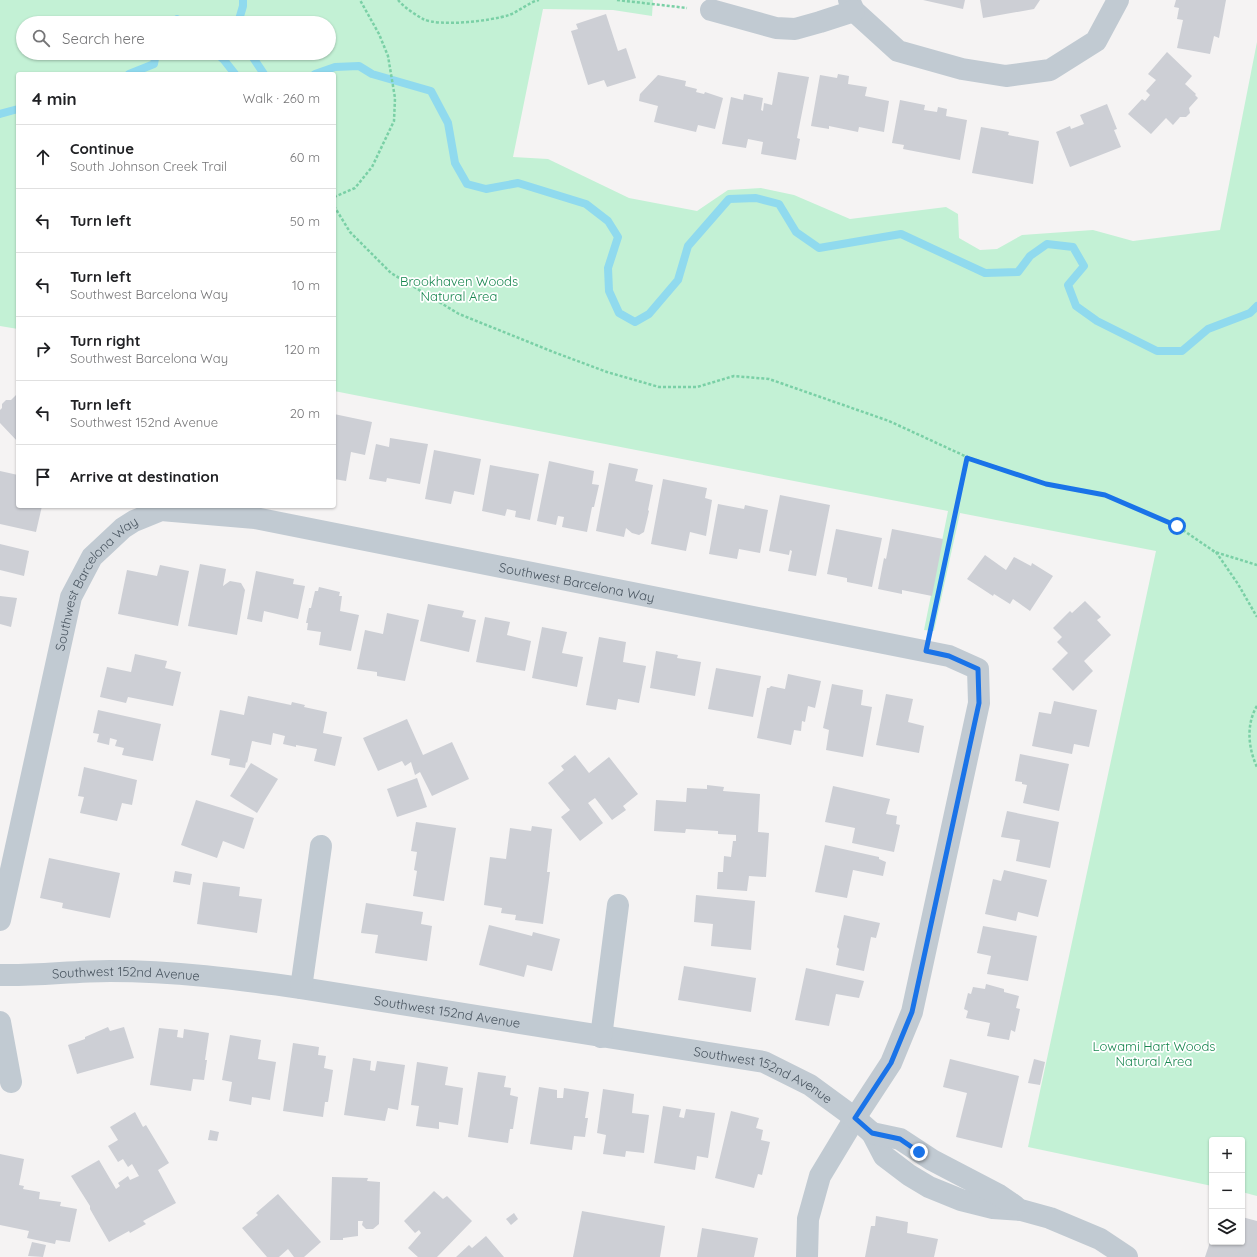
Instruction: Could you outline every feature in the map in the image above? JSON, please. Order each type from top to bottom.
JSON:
[{"type":"street","points":[[711,10],[776,28],[795,29],[820,22],[851,5],[898,51],[962,69],[1006,76],[1050,70],[1096,41],[1118,0]]},
{"type":"street","name":"Southwest Barcelona Way","points":[[0,920],[71,597],[92,557],[122,528],[134,521],[161,510],[255,518],[949,656],[978,669],[979,703],[912,1012],[891,1063],[855,1118]]},
{"type":"street","points":[[301,988],[321,846]]},
{"type":"street","points":[[601,1037],[618,905]]},
{"type":"street","name":"Southwest 152nd Avenue","points":[[0,976],[109,971],[225,978],[301,988],[764,1062],[810,1085],[855,1118],[872,1133],[900,1139],[932,1160],[998,1195],[1021,1210],[1050,1218],[1100,1239],[1127,1257]]},
{"type":"street","points":[[0,1022],[11,1082]]},
{"type":"street","points":[[807,1257],[808,1219],[820,1176],[855,1118]]},
{"type":"path","points":[[336,196],[356,188],[372,167],[394,121],[395,98],[388,56],[379,34],[360,0]]},
{"type":"path","points":[[398,0],[401,4],[424,19],[452,22],[479,22],[508,15],[520,10],[534,1],[539,0]]},
{"type":"path","points":[[617,0],[711,10]]},
{"type":"path","points":[[336,209],[350,232],[391,272],[459,314],[542,347],[607,372],[659,386],[697,388],[734,376],[769,379],[890,421],[967,458],[1046,484],[1105,495],[1177,526],[1216,552],[1257,565]]},
{"type":"path","points":[[926,651],[967,458]]},
{"type":"path","points":[[1216,552],[1238,584],[1257,617]]},
{"type":"path","points":[[1257,706],[1253,713],[1249,733],[1251,754],[1257,767]]},
{"type":"green space","name":"Brookhaven Woods Natural Area","points":[[0,0],[653,0],[652,16],[613,10],[543,9],[513,157],[548,159],[629,198],[697,211],[728,190],[761,188],[794,195],[850,219],[946,207],[958,214],[959,238],[980,250],[997,249],[1022,235],[1093,230],[1133,241],[1220,230],[1257,42],[1257,1196],[1245,1193],[1245,1137],[1209,1137],[1209,1185],[1028,1147],[1156,551],[960,513],[934,631],[924,630],[948,511],[336,391],[336,72],[16,72],[16,329],[0,326]]},
{"type":"building","points":[[923,0],[965,0],[963,9]]},
{"type":"building","points":[[980,0],[1040,0],[1034,9],[983,18]]},
{"type":"building","points":[[1176,0],[1226,0],[1219,38],[1214,36],[1210,54],[1177,48],[1183,20],[1177,19],[1179,8],[1174,7]]},
{"type":"building","points":[[606,14],[618,51],[626,48],[636,78],[607,87],[604,80],[588,85],[571,31],[578,29],[576,24]]},
{"type":"building","points":[[1167,52],[1192,76],[1185,84],[1196,94],[1195,95],[1198,98],[1189,108],[1190,113],[1186,117],[1180,117],[1173,125],[1166,118],[1151,134],[1128,114],[1142,99],[1145,101],[1150,95],[1146,91],[1156,80],[1148,74]]},
{"type":"building","points":[[778,72],[809,77],[797,138],[800,139],[796,160],[761,154],[763,142],[748,139],[746,148],[722,144],[731,97],[743,100],[744,94],[763,98],[761,110],[763,111],[764,103],[772,105]]},
{"type":"building","points":[[838,74],[849,76],[848,84],[867,87],[865,96],[889,101],[884,132],[859,127],[858,132],[829,126],[829,129],[811,126],[820,75],[837,78]]},
{"type":"building","points":[[658,75],[686,81],[685,86],[697,89],[696,92],[704,94],[705,92],[723,98],[715,129],[698,125],[696,132],[654,122],[658,106],[639,101],[640,94]]},
{"type":"building","points":[[900,100],[925,105],[924,110],[937,112],[938,107],[947,109],[946,116],[967,120],[960,160],[903,149],[904,145],[892,143]]},
{"type":"building","points":[[1107,104],[1117,129],[1114,130],[1121,147],[1070,167],[1056,132],[1070,126],[1071,129],[1084,124],[1080,115]]},
{"type":"building","points":[[981,127],[1009,132],[1008,135],[1039,141],[1033,184],[972,173]]},
{"type":"building","points":[[16,395],[16,440],[0,423],[0,410],[2,408],[2,404],[6,400],[11,400]]},
{"type":"building","points":[[336,414],[372,422],[365,455],[351,452],[346,481],[336,479]]},
{"type":"building","points":[[390,438],[428,444],[420,484],[387,478],[386,482],[369,479],[376,444],[389,447]]},
{"type":"building","points":[[434,450],[481,459],[474,495],[454,491],[451,504],[425,499]]},
{"type":"building","points":[[549,461],[594,471],[592,484],[599,485],[594,507],[592,507],[587,532],[562,527],[564,517],[558,516],[556,525],[537,521]]},
{"type":"building","points":[[609,463],[638,469],[635,481],[653,485],[644,532],[639,535],[632,533],[626,528],[624,537],[596,531]]},
{"type":"building","points":[[490,465],[539,474],[530,520],[515,517],[516,511],[507,509],[505,516],[482,511]]},
{"type":"building","points":[[0,471],[16,475],[16,508],[42,508],[36,532],[0,524]]},
{"type":"building","points":[[663,479],[707,488],[705,498],[712,500],[706,536],[690,532],[686,551],[651,544]]},
{"type":"building","points":[[780,495],[830,505],[816,576],[788,571],[792,551],[790,550],[789,555],[769,551]]},
{"type":"building","points":[[718,504],[744,509],[745,505],[768,510],[760,553],[739,549],[737,559],[709,554]]},
{"type":"building","points":[[836,529],[882,538],[872,587],[847,582],[847,578],[827,574]]},
{"type":"building","points":[[892,529],[943,539],[932,596],[902,590],[902,594],[878,589],[884,558],[886,559]]},
{"type":"building","points":[[0,544],[29,551],[24,576],[0,570]]},
{"type":"building","points":[[985,555],[1006,570],[1014,557],[1031,566],[1032,563],[1053,576],[1030,611],[1013,599],[1010,604],[994,594],[993,596],[967,579]]},
{"type":"building","points":[[200,564],[226,569],[223,586],[230,581],[241,583],[245,590],[237,635],[188,626]]},
{"type":"building","points":[[160,565],[189,571],[178,626],[118,614],[127,570],[157,576]]},
{"type":"building","points":[[256,571],[294,579],[293,584],[305,586],[298,619],[264,611],[262,622],[247,619]]},
{"type":"building","points":[[319,587],[340,592],[339,596],[342,596],[340,611],[359,615],[351,651],[319,645],[321,632],[307,630],[308,623],[306,623],[309,608],[311,608],[315,591],[318,591]]},
{"type":"building","points":[[0,596],[17,598],[11,627],[0,624]]},
{"type":"building","points":[[1085,601],[1101,617],[1097,620],[1111,635],[1084,661],[1093,671],[1073,691],[1052,669],[1068,653],[1057,642],[1062,637],[1053,628],[1070,611],[1072,613]]},
{"type":"building","points":[[428,604],[464,611],[462,617],[476,620],[469,652],[420,641]]},
{"type":"building","points":[[387,613],[419,620],[405,681],[377,676],[377,672],[357,669],[365,630],[383,634]]},
{"type":"building","points":[[485,617],[510,622],[507,635],[531,641],[525,671],[476,662]]},
{"type":"building","points":[[542,627],[567,632],[562,653],[583,657],[577,687],[532,678]]},
{"type":"building","points":[[599,637],[626,642],[623,662],[646,666],[639,703],[618,699],[616,710],[586,705]]},
{"type":"building","points":[[656,651],[678,655],[677,658],[701,662],[695,696],[650,688]]},
{"type":"building","points":[[135,654],[167,661],[165,668],[181,672],[173,706],[128,697],[126,703],[100,697],[107,667],[131,672]]},
{"type":"building","points":[[716,668],[761,676],[753,717],[708,709]]},
{"type":"building","points":[[788,674],[821,681],[815,708],[808,706],[805,722],[802,721],[801,731],[794,730],[791,745],[757,738],[767,688],[771,686],[785,689]]},
{"type":"building","points":[[832,684],[863,690],[861,705],[872,707],[863,757],[826,750],[829,730],[823,728]]},
{"type":"building","points":[[886,694],[913,699],[908,722],[924,726],[919,753],[876,745]]},
{"type":"building","points":[[248,696],[291,705],[292,702],[305,705],[304,707],[327,712],[323,733],[342,737],[335,766],[314,761],[317,749],[283,744],[285,736],[273,733],[271,745],[252,741],[245,768],[229,765],[230,759],[211,755],[220,710],[244,715]]},
{"type":"building","points":[[1054,701],[1097,710],[1089,747],[1074,744],[1072,754],[1032,746],[1039,712],[1051,714]]},
{"type":"building","points":[[98,710],[161,724],[153,761],[122,755],[124,748],[115,746],[117,740],[110,738],[109,745],[97,742],[99,734],[93,733]]},
{"type":"building","points":[[407,719],[423,755],[452,742],[469,779],[432,796],[420,772],[415,775],[411,762],[405,766],[402,761],[378,771],[363,738]]},
{"type":"building","points":[[1020,754],[1069,764],[1059,811],[1023,803],[1027,785],[1022,784],[1022,782],[1015,781]]},
{"type":"building","points":[[575,755],[589,773],[609,757],[638,794],[623,806],[626,810],[612,820],[595,798],[588,803],[603,823],[580,841],[561,817],[570,810],[548,783],[564,770],[561,766]]},
{"type":"building","points":[[251,763],[278,779],[257,813],[230,796]]},
{"type":"building","points":[[84,767],[137,780],[132,805],[122,803],[117,821],[80,813],[84,797],[78,796]]},
{"type":"building","points":[[417,778],[427,807],[397,817],[387,789]]},
{"type":"building","points":[[707,785],[724,787],[723,791],[760,794],[758,832],[769,833],[766,877],[749,876],[747,891],[717,889],[718,872],[723,872],[724,856],[731,857],[733,841],[736,841],[736,835],[718,834],[718,831],[686,829],[685,833],[654,831],[656,800],[686,802],[687,788],[707,789]]},
{"type":"building","points":[[833,786],[890,799],[886,814],[897,816],[896,824],[900,825],[894,852],[852,843],[855,828],[825,822]]},
{"type":"building","points":[[196,800],[254,818],[244,849],[223,841],[217,858],[181,845]]},
{"type":"building","points":[[1007,811],[1059,822],[1050,868],[1016,861],[1020,840],[1001,837]]},
{"type":"building","points":[[416,822],[456,828],[444,901],[413,896],[417,871],[414,870],[417,852],[411,851]]},
{"type":"building","points":[[532,826],[552,829],[547,872],[550,872],[543,924],[515,920],[516,915],[501,913],[502,908],[484,905],[490,857],[506,859],[510,828],[531,831]]},
{"type":"building","points":[[825,845],[879,857],[879,859],[886,862],[883,876],[853,870],[847,898],[815,892]]},
{"type":"building","points":[[49,858],[120,873],[110,918],[62,908],[63,903],[40,898]]},
{"type":"building","points":[[1004,870],[1047,880],[1038,917],[1018,912],[1016,921],[985,914],[993,879],[1001,881]]},
{"type":"building","points":[[175,871],[192,874],[190,885],[173,882]]},
{"type":"building","points":[[203,882],[240,887],[239,896],[262,899],[257,933],[197,924]]},
{"type":"building","points":[[696,895],[755,901],[751,950],[711,946],[713,924],[694,922]]},
{"type":"building","points":[[366,903],[423,912],[421,924],[432,926],[427,961],[375,953],[378,935],[361,933]]},
{"type":"building","points":[[844,915],[880,923],[876,938],[871,937],[864,971],[836,965],[839,949],[837,947]]},
{"type":"building","points":[[489,925],[532,936],[533,932],[560,939],[552,971],[527,965],[524,977],[479,965]]},
{"type":"building","points":[[983,926],[1037,936],[1028,981],[987,974],[991,956],[977,953]]},
{"type":"building","points":[[684,966],[756,978],[751,1012],[678,1000]]},
{"type":"building","points":[[806,968],[864,981],[859,998],[836,994],[829,1026],[795,1020]]},
{"type":"building","points":[[986,984],[1004,989],[1004,992],[1019,996],[1016,1008],[1020,1009],[1015,1032],[1011,1030],[1009,1040],[987,1036],[990,1023],[966,1018],[968,1011],[964,1009],[968,993],[971,994],[973,987],[985,989]]},
{"type":"building","points":[[108,1027],[110,1031],[124,1027],[134,1058],[77,1074],[68,1045],[85,1039],[85,1037]]},
{"type":"building","points":[[159,1028],[178,1030],[177,1037],[183,1038],[184,1029],[209,1033],[204,1080],[193,1079],[191,1091],[150,1085]]},
{"type":"building","points":[[230,1035],[261,1040],[258,1059],[276,1062],[270,1100],[252,1097],[251,1105],[229,1101],[232,1082],[222,1080]]},
{"type":"building","points":[[293,1043],[319,1047],[318,1055],[326,1056],[324,1068],[333,1070],[328,1102],[325,1102],[323,1117],[283,1111]]},
{"type":"building","points":[[353,1058],[371,1061],[370,1070],[375,1071],[377,1061],[405,1065],[398,1110],[388,1108],[385,1121],[344,1115]]},
{"type":"building","points":[[950,1059],[1019,1076],[1002,1148],[956,1137],[967,1093],[943,1087]]},
{"type":"building","points":[[1034,1059],[1045,1062],[1040,1085],[1028,1083]]},
{"type":"building","points":[[417,1062],[448,1067],[445,1085],[463,1088],[458,1125],[439,1122],[439,1129],[416,1126],[419,1106],[411,1105]]},
{"type":"building","points":[[478,1072],[506,1076],[504,1087],[511,1088],[510,1095],[518,1097],[513,1129],[510,1129],[508,1143],[468,1137]]},
{"type":"building","points":[[539,1087],[557,1090],[557,1098],[563,1098],[564,1088],[589,1092],[585,1118],[588,1118],[585,1137],[574,1136],[572,1150],[530,1144]]},
{"type":"building","points":[[603,1089],[634,1094],[632,1113],[649,1115],[644,1153],[626,1151],[625,1157],[603,1154],[606,1135],[597,1133]]},
{"type":"building","points":[[663,1106],[681,1109],[679,1117],[684,1118],[686,1109],[715,1113],[708,1158],[697,1156],[695,1170],[654,1163]]},
{"type":"building","points":[[731,1111],[759,1118],[756,1128],[763,1130],[761,1140],[770,1142],[762,1175],[758,1174],[754,1188],[715,1178]]},
{"type":"building","points":[[135,1112],[143,1127],[146,1125],[169,1163],[158,1170],[176,1203],[143,1221],[146,1224],[109,1242],[90,1209],[90,1206],[71,1176],[99,1160],[116,1189],[120,1186],[118,1183],[128,1176],[130,1180],[139,1176],[132,1164],[128,1167],[123,1159],[118,1162],[108,1146],[118,1140],[110,1127]]},
{"type":"building","points":[[210,1130],[219,1132],[217,1141],[208,1140]]},
{"type":"building","points":[[0,1154],[24,1159],[19,1185],[24,1186],[23,1189],[40,1192],[39,1199],[61,1202],[60,1206],[77,1209],[70,1242],[56,1240],[55,1244],[27,1238],[29,1231],[0,1225]]},
{"type":"building","points":[[332,1177],[368,1178],[367,1181],[380,1182],[379,1224],[373,1229],[366,1229],[362,1225],[363,1221],[358,1221],[358,1236],[343,1238],[343,1240],[330,1240]]},
{"type":"building","points":[[434,1191],[443,1199],[447,1196],[472,1221],[437,1257],[418,1257],[408,1248],[421,1233],[419,1230],[415,1233],[404,1221]]},
{"type":"building","points":[[278,1194],[321,1242],[304,1257],[294,1257],[288,1249],[279,1257],[267,1257],[242,1228],[258,1215],[256,1213]]},
{"type":"building","points":[[582,1211],[665,1226],[660,1257],[573,1257]]},
{"type":"building","points":[[514,1213],[518,1219],[511,1225],[506,1219]]},
{"type":"building","points":[[876,1216],[908,1222],[907,1233],[938,1239],[934,1257],[865,1257],[871,1226],[875,1226]]},
{"type":"building","points":[[1245,1218],[1257,1221],[1257,1257],[1205,1257],[1209,1245],[1245,1245]]},
{"type":"building","points":[[702,1228],[758,1238],[754,1257],[697,1257]]},
{"type":"building","points":[[486,1236],[504,1257],[456,1257],[469,1245],[472,1248]]},
{"type":"building","points":[[32,1242],[46,1245],[43,1257],[28,1256]]},
{"type":"waterway","points":[[240,16],[243,0]]},
{"type":"waterway","points":[[134,72],[154,64],[155,60]]},
{"type":"waterway","points":[[224,60],[233,72]]},
{"type":"waterway","points":[[255,60],[263,72]]},
{"type":"waterway","points":[[321,72],[335,67],[359,66],[372,74],[431,91],[448,123],[455,163],[467,184],[486,189],[518,183],[586,204],[608,221],[618,237],[608,268],[609,291],[619,313],[635,322],[649,314],[678,280],[688,246],[729,199],[756,198],[779,204],[796,232],[819,248],[901,234],[985,273],[1018,272],[1030,256],[1047,244],[1073,247],[1084,266],[1068,285],[1076,306],[1097,321],[1157,351],[1182,351],[1208,329],[1250,313],[1257,306]]},
{"type":"waterway","points":[[0,114],[16,110]]},
{"type":"route","points":[[919,1152],[900,1139],[872,1133],[855,1118],[891,1063],[912,1012],[979,703],[978,669],[949,656],[926,651],[967,458],[1046,484],[1105,495],[1177,526]]},
{"type":"park label","name":"Lowami Hart Woods Natural Area","points":[[1154,1054]]}]
